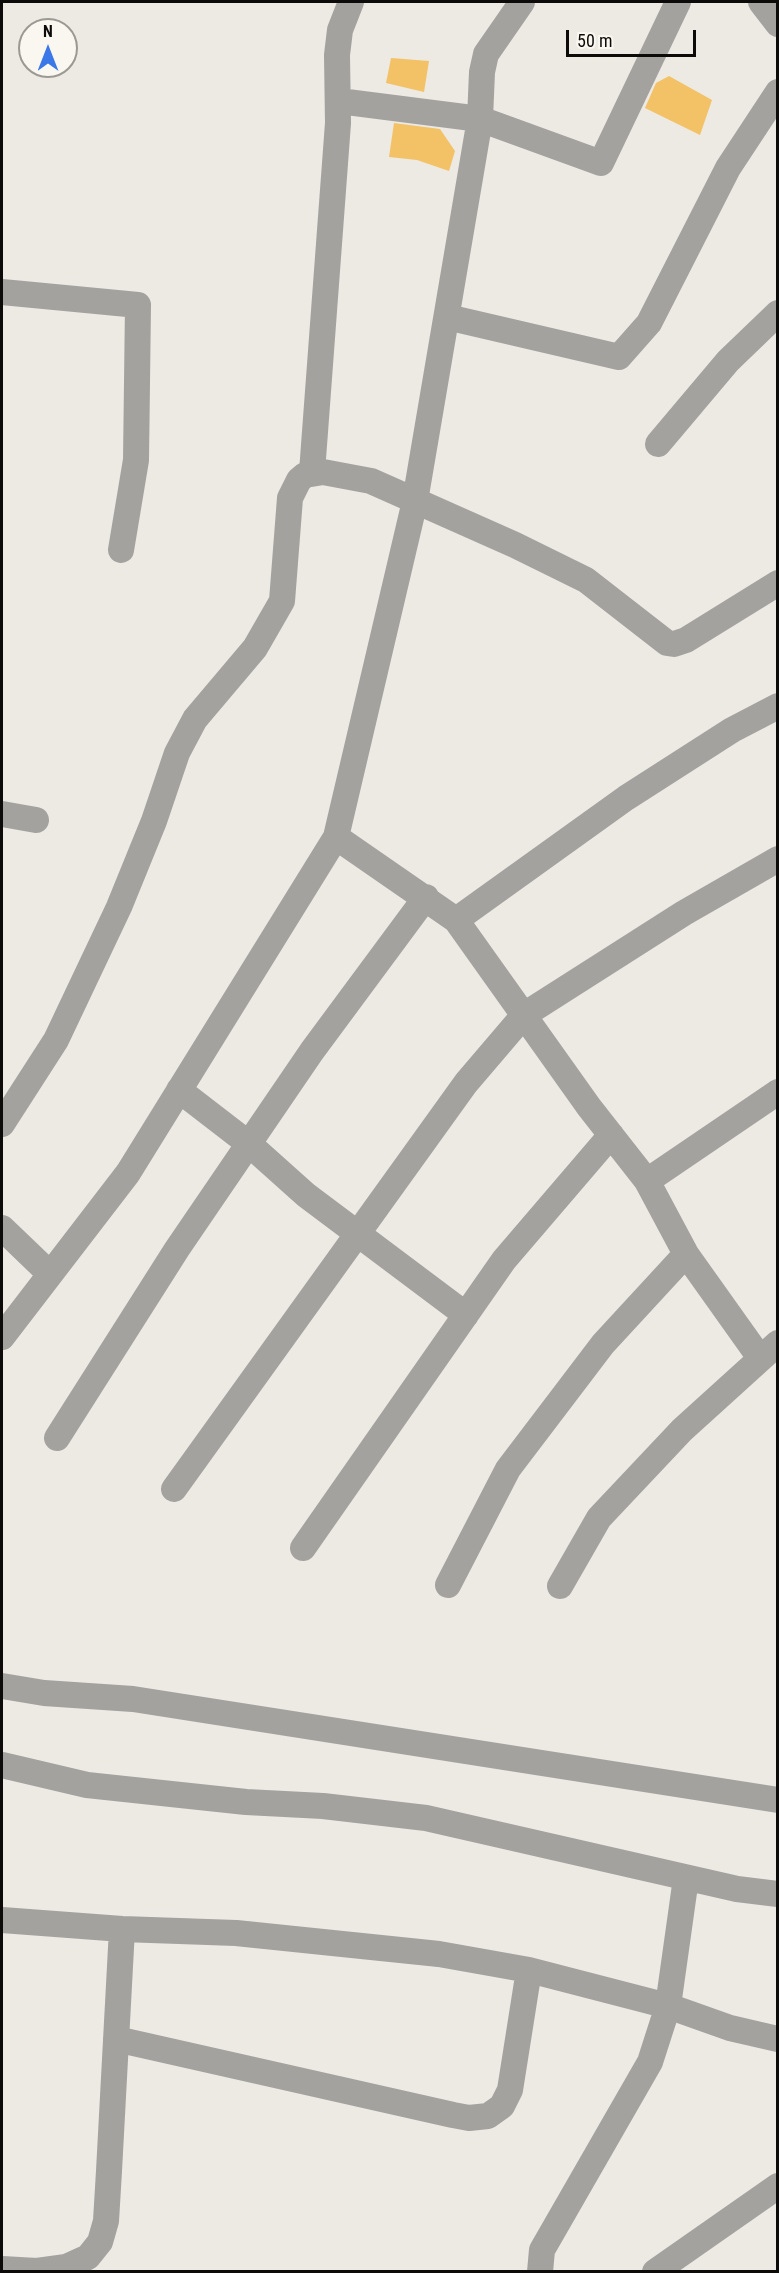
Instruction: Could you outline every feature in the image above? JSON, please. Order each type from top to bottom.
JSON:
[{"type":"street","points":[[312,472],[339,101],[338,46],[340,30],[351,2]]},
{"type":"street","points":[[2,1337],[128,1173],[336,837],[415,501],[480,119],[482,72],[486,54],[522,2]]},
{"type":"street","points":[[339,101],[480,119],[601,163],[678,2]]},
{"type":"street","points":[[761,2],[777,24]]},
{"type":"street","points":[[447,317],[619,357],[649,323],[728,168],[777,92]]},
{"type":"street","points":[[2,292],[138,304],[136,460],[121,550]]},
{"type":"street","points":[[658,444],[728,361],[777,314]]},
{"type":"street","points":[[2,1124],[56,1040],[119,907],[154,821],[177,753],[195,719],[255,648],[282,601],[290,498],[299,480],[312,472],[346,474],[371,481],[586,580],[638,618],[667,643],[686,640],[777,583]]},
{"type":"street","points":[[456,920],[626,798],[732,730],[777,706]]},
{"type":"street","points":[[2,814],[36,820]]},
{"type":"street","points":[[336,837],[426,897],[456,920],[611,1135],[647,1181],[686,1254],[769,1351],[681,1430],[599,1518],[560,1586]]},
{"type":"street","points":[[174,1489],[466,1083],[524,1015],[684,913],[777,859]]},
{"type":"street","points":[[57,1438],[177,1249],[312,1051],[426,897]]},
{"type":"street","points":[[179,1090],[249,1144],[306,1195],[466,1315]]},
{"type":"street","points":[[647,1181],[777,1092]]},
{"type":"street","points":[[303,1548],[504,1260],[611,1135]]},
{"type":"street","points":[[2,1228],[50,1274]]},
{"type":"street","points":[[448,1586],[508,1469],[603,1344],[686,1254]]},
{"type":"street","points":[[2,1686],[44,1693],[134,1699],[777,1800]]},
{"type":"street","points":[[2,1765],[87,1785],[246,1802],[323,1806],[426,1818],[686,1878],[737,1889],[777,1894]]},
{"type":"street","points":[[540,2271],[542,2250],[650,2062],[668,2006],[686,1878]]},
{"type":"street","points":[[2,1920],[122,1929],[247,1934],[439,1954],[530,1970],[668,2006],[730,2028],[777,2039]]},
{"type":"street","points":[[2,2269],[37,2271],[66,2267],[88,2257],[100,2242],[106,2220],[122,1929]]},
{"type":"street","points":[[116,2039],[453,2115],[469,2118],[488,2116],[502,2106],[510,2090],[530,1970]]},
{"type":"street","points":[[655,2271],[777,2186]]},
{"type":"building","points":[[391,58],[429,61],[424,92],[386,83]]},
{"type":"building","points":[[669,76],[712,100],[700,135],[645,108],[656,83]]},
{"type":"building","points":[[394,123],[440,129],[455,151],[449,171],[417,160],[389,157]]}]
